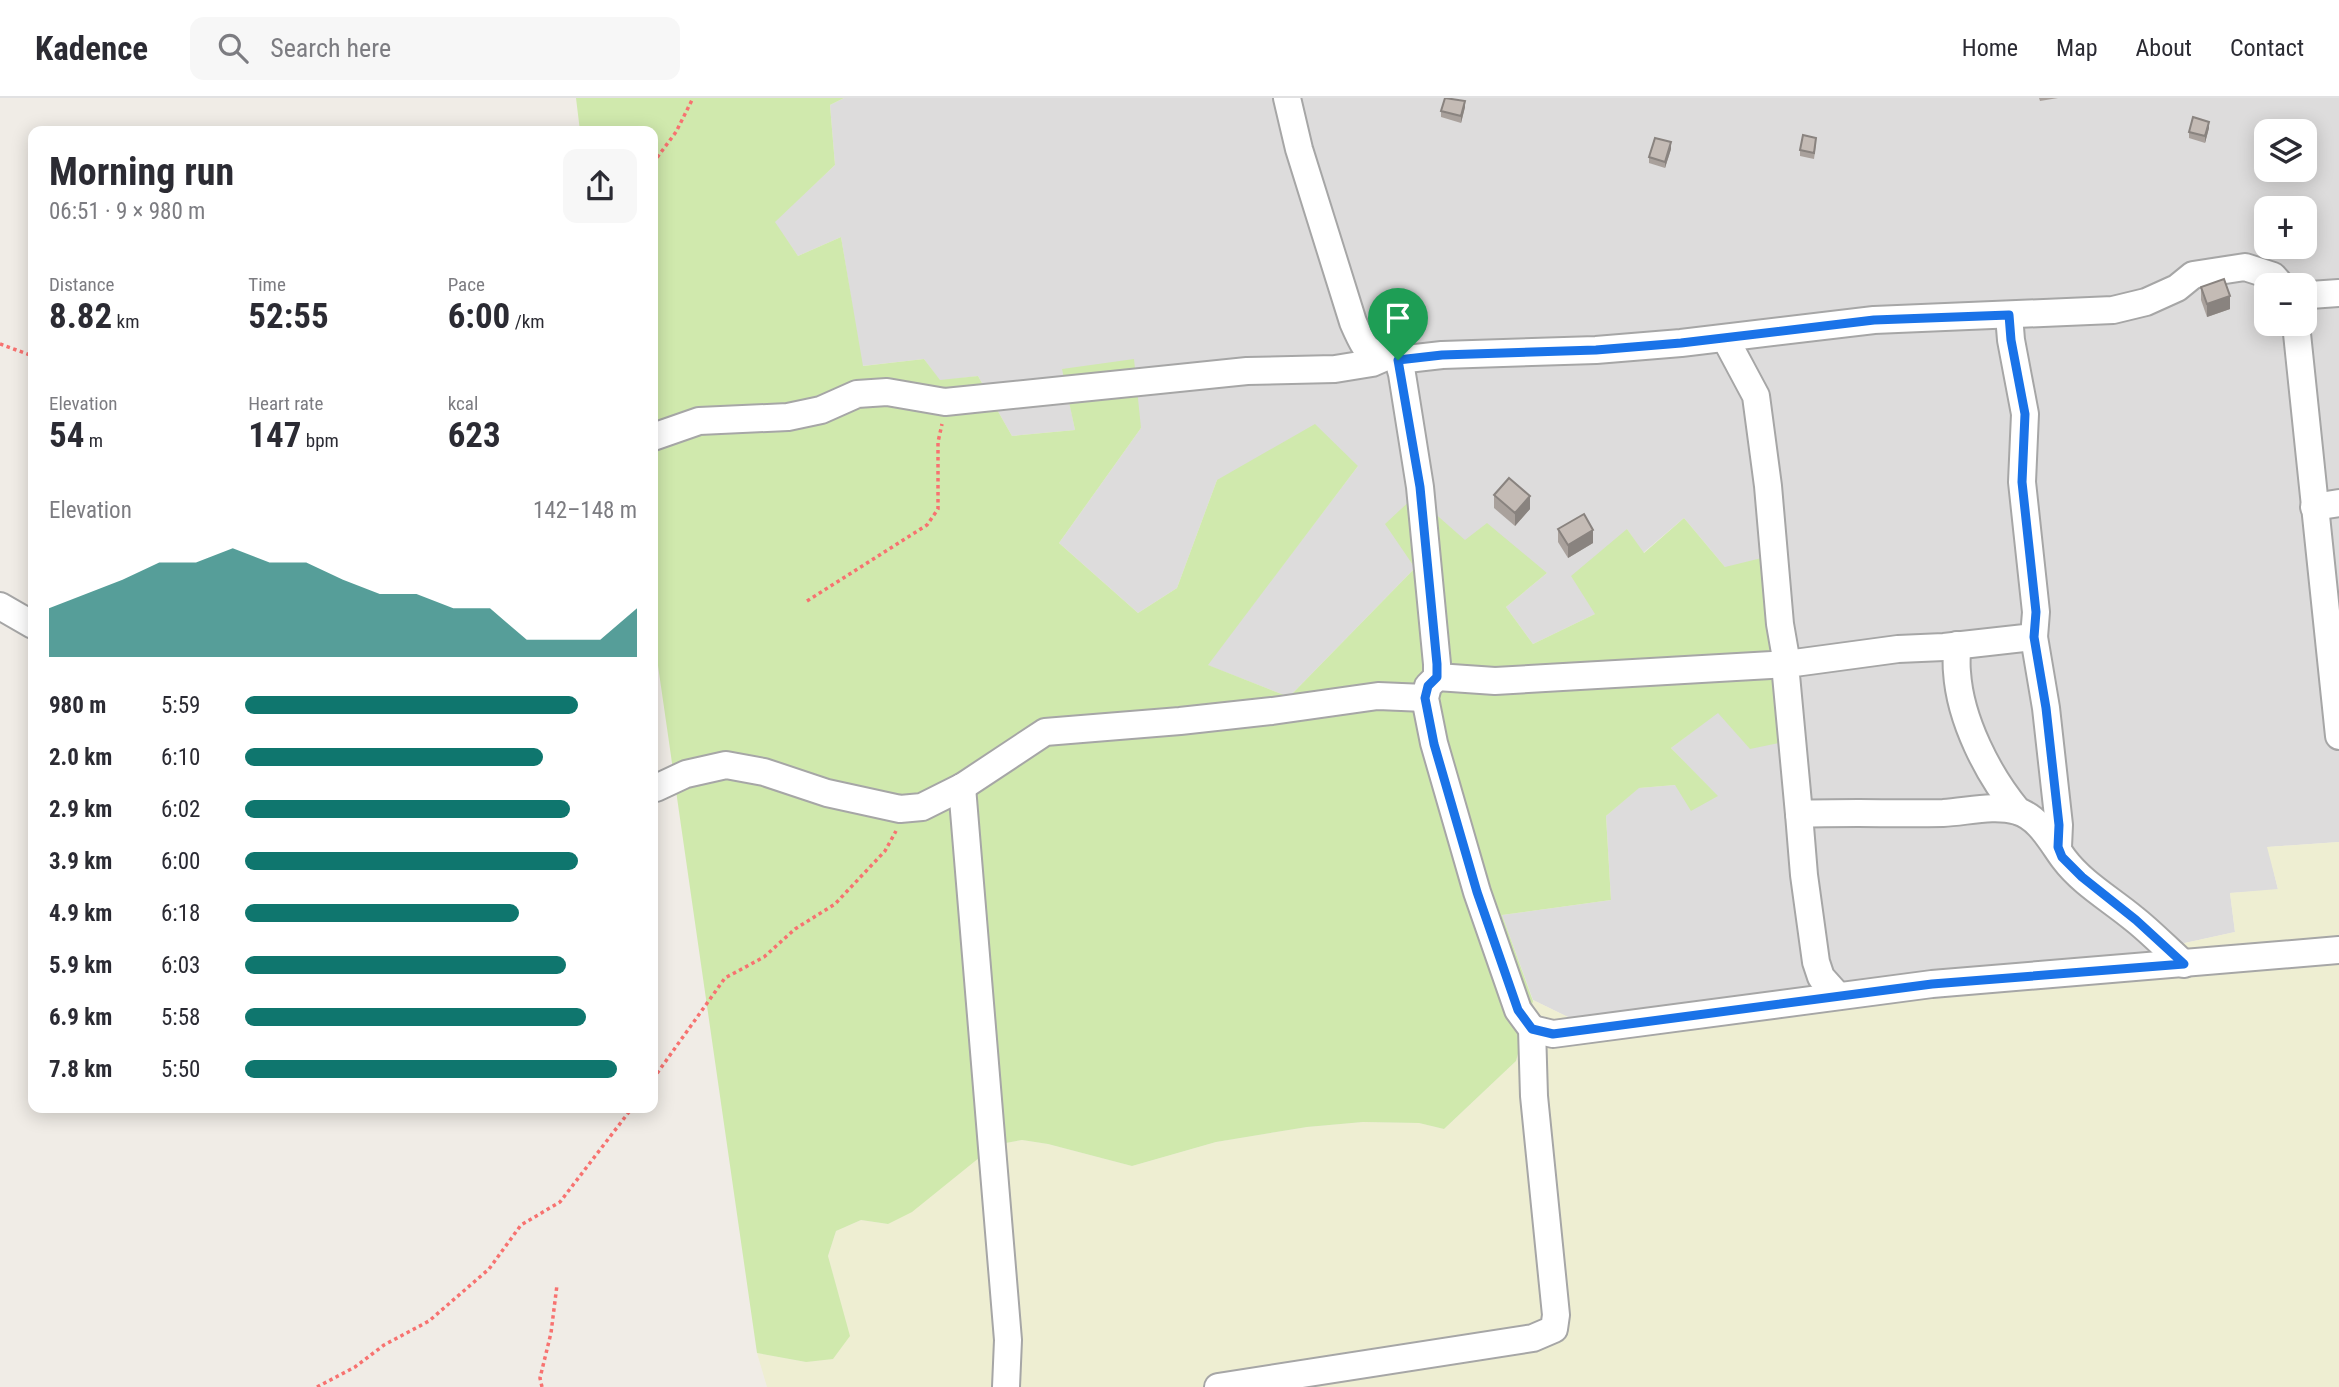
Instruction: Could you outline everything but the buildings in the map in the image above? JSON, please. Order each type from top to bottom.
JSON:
[{"type":"street","points":[[1287,98],[1303,162],[1363,347],[1372,353],[1393,358]]},
{"type":"street","points":[[658,435],[699,421],[821,410],[858,394],[887,392],[945,402],[1247,371],[1335,369],[1393,358],[1596,350],[1874,320],[2113,310],[2146,302],[2178,288],[2193,275],[2245,268],[2262,273]]},
{"type":"street","points":[[2317,295],[2339,293]]},
{"type":"street","points":[[2009,315],[2025,414],[2022,482],[2035,598],[2034,637],[2046,708],[2059,825],[2058,847]]},
{"type":"street","points":[[2298,336],[2326,505],[2339,736]]},
{"type":"street","points":[[1726,338],[1756,396],[1768,486],[1780,624],[1787,664],[1804,875],[1816,962],[1821,977],[1838,996]]},
{"type":"street","points":[[1218,1387],[1533,1338],[1554,1329],[1556,1315],[1534,1096],[1532,1029],[1518,1010],[1477,892],[1434,744],[1420,487],[1393,358]]},
{"type":"street","points":[[0,606],[28,622]]},
{"type":"street","points":[[658,787],[686,774],[726,765],[764,772],[827,793],[900,809],[922,807],[962,787],[1045,732],[1220,717],[1431,687],[1787,664],[1898,649],[2034,637]]},
{"type":"street","points":[[1957,645],[1957,674],[1965,711],[1979,748],[2000,790],[2018,811],[2032,820],[2058,847],[2062,857],[2082,877],[2136,920],[2184,964]]},
{"type":"street","points":[[962,787],[1008,1340],[1006,1387]]},
{"type":"street","points":[[1799,814],[1912,814],[1991,808],[2018,811]]},
{"type":"street","points":[[1532,1029],[1553,1034],[1952,982],[2339,950]]},
{"type":"path","points":[[658,156],[676,132],[693,98]]},
{"type":"path","points":[[0,344],[28,354]]},
{"type":"path","points":[[807,601],[927,525],[938,509],[938,442],[945,402]]},
{"type":"path","points":[[658,1072],[725,978],[764,957],[795,929],[835,904],[885,851],[909,808]]},
{"type":"path","points":[[317,1387],[355,1367],[384,1345],[429,1321],[489,1269],[521,1225],[560,1202],[628,1113]]},
{"type":"path","points":[[542,1387],[540,1378],[551,1334],[557,1285]]},
{"type":"shaded area","points":[[844,98],[2339,98],[2339,842],[2268,847],[2278,890],[2230,893],[2235,932],[2130,955],[1570,1018],[1533,1000],[1502,915],[1611,900],[1606,816],[1638,788],[1675,785],[1717,796],[1671,748],[1718,712],[1725,567],[1684,518],[1643,553],[1627,529],[1595,614],[1533,644],[1506,607],[1547,573],[1465,540],[1416,567],[1289,697],[1207,665],[1358,466],[1217,480],[1177,588],[1138,613],[1059,543],[1141,428],[1063,370],[1075,430],[1012,436],[978,376],[940,381],[924,359],[862,366],[841,237],[798,256],[774,222],[835,165],[830,105]]},
{"type":"green space","points":[[576,98],[844,98],[830,105],[835,165],[775,222],[798,256],[841,237],[863,366],[924,359],[940,380],[978,376],[1012,436],[1075,430],[1062,369],[1134,359],[1141,428],[1059,543],[1138,613],[1177,588],[1217,480],[1315,424],[1358,466],[1208,665],[1289,697],[1415,568],[1385,524],[1415,496],[1465,540],[1487,523],[1547,573],[1506,607],[1533,644],[1595,614],[1571,576],[1627,529],[1644,553],[1684,518],[1725,567],[1778,554],[1803,738],[1750,749],[1718,713],[1671,748],[1718,796],[1691,811],[1675,785],[1639,788],[1606,816],[1611,900],[1502,915],[1533,1001],[1516,1061],[1444,1129],[1419,1123],[1363,1122],[1307,1127],[1216,1142],[1132,1166],[1022,1140],[995,1145],[912,1212],[888,1224],[861,1220],[836,1231],[828,1256],[850,1336],[833,1359],[806,1362],[757,1353],[658,666],[658,126],[579,126]]},
{"type":"green space","points":[[2339,842],[2339,1387],[767,1387],[757,1353],[806,1362],[849,1336],[828,1256],[836,1231],[861,1220],[888,1224],[995,1145],[1022,1140],[1132,1166],[1216,1142],[1307,1127],[1363,1122],[1419,1123],[1444,1129],[1516,1061],[1533,1000],[1570,1018],[2130,955],[2235,932],[2230,893],[2278,889],[2267,847]]},
{"type":"route","points":[[2009,315],[2025,414],[2022,482],[2036,612],[2034,637],[2046,708],[2059,825],[2058,847],[2062,857],[2082,877],[2136,920],[2184,964],[1932,984],[1553,1034],[1532,1029],[1518,1010],[1477,892],[1434,744],[1425,698],[1428,686],[1437,677],[1437,664],[1420,487],[1398,360],[1442,355],[1596,350],[1681,343],[1874,320],[2009,315]]}]
